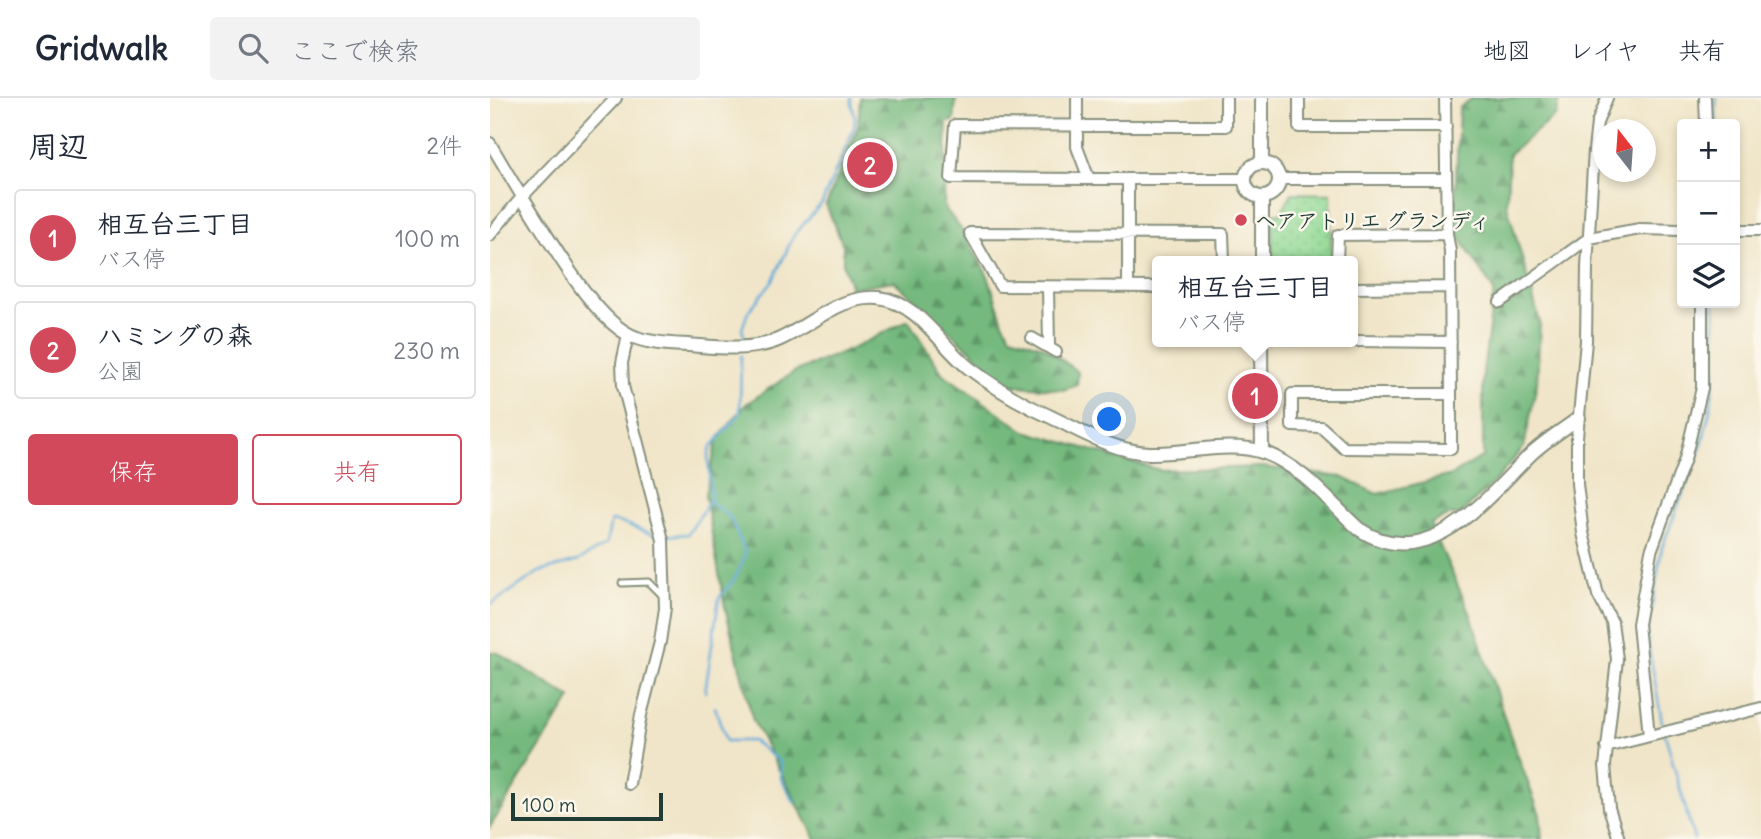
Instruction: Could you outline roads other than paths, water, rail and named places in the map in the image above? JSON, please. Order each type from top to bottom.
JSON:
[{"type":"street","points":[[490,235],[522,197],[616,98]]},
{"type":"street","points":[[1077,98],[1077,147],[1089,178]]},
{"type":"street","points":[[1226,98],[1226,126],[955,125],[951,178],[1245,179]]},
{"type":"street","points":[[1262,98],[1262,163]]},
{"type":"street","points":[[1299,98],[1299,127],[1446,127]]},
{"type":"street","points":[[1446,98],[1447,234],[1450,251],[1451,342],[1451,394],[1451,449],[1344,447],[1321,427],[1292,426],[1292,394],[1451,394]]},
{"type":"street","points":[[1607,98],[1597,123],[1588,237],[1586,341],[1579,418],[1577,484],[1583,533],[1598,595],[1612,622],[1617,659],[1606,747],[1606,792],[1619,839]]},
{"type":"street","points":[[1705,98],[1706,119]]},
{"type":"street","points":[[490,143],[522,197],[595,307],[611,324],[628,335],[666,344],[722,348],[754,346],[778,340],[838,306],[858,299],[879,298],[896,302],[912,311],[968,366],[995,387],[1040,412],[1110,446],[1150,453],[1227,448],[1262,452],[1290,465],[1369,536],[1410,544],[1449,530],[1536,450],[1579,418]]},
{"type":"street","points":[[1262,163],[1276,169],[1279,179],[1272,194],[1262,197],[1248,189],[1245,179],[1248,170],[1262,163]]},
{"type":"street","points":[[1279,179],[1446,179]]},
{"type":"street","points":[[1128,180],[1128,287]]},
{"type":"street","points":[[1262,197],[1262,256]]},
{"type":"street","points":[[1500,302],[1588,237],[1640,229],[1677,230]]},
{"type":"street","points":[[1740,230],[1761,230]]},
{"type":"street","points":[[1152,288],[1000,286],[970,233],[1223,234],[1224,256]]},
{"type":"street","points":[[1337,256],[1338,235],[1447,234]]},
{"type":"street","points":[[1032,338],[1053,349],[1048,287]]},
{"type":"street","points":[[1358,288],[1450,287]]},
{"type":"street","points":[[1651,736],[1638,624],[1651,551],[1685,459],[1702,388],[1702,308]]},
{"type":"street","points":[[628,335],[622,363],[623,386],[663,540],[665,598],[660,642],[641,715],[629,784]]},
{"type":"street","points":[[1358,341],[1451,342]]},
{"type":"street","points":[[1261,347],[1262,452]]},
{"type":"street","points":[[1606,747],[1761,708]]},
{"type":"lane","points":[[622,583],[649,582],[665,598]]},
{"type":"waterway","points":[[745,339],[742,329],[748,312],[773,280],[794,235],[822,203],[854,128],[851,98]]},
{"type":"waterway","points":[[1716,98],[1716,119]]},
{"type":"waterway","points":[[1663,728],[1647,636],[1662,547],[1702,444],[1711,405],[1715,371],[1715,308]]},
{"type":"waterway","points":[[665,536],[688,534],[711,499],[708,457],[711,447],[740,414],[741,356]]},
{"type":"waterway","points":[[705,692],[719,598],[733,581],[743,562],[745,551],[730,517],[710,502]]},
{"type":"waterway","points":[[490,605],[539,572],[578,561],[606,544],[611,521],[659,535]]},
{"type":"waterway","points":[[715,707],[726,741],[753,741],[780,762],[781,779],[795,803]]},
{"type":"waterway","points":[[1665,734],[1694,839]]},
{"type":"place","name":"ハミングの森","points":[[870,165]]},
{"type":"place","name":"ヘアアトリエ グランディ","points":[[1241,220]]},
{"type":"place","name":"相互台三丁目","points":[[1255,396]]}]
